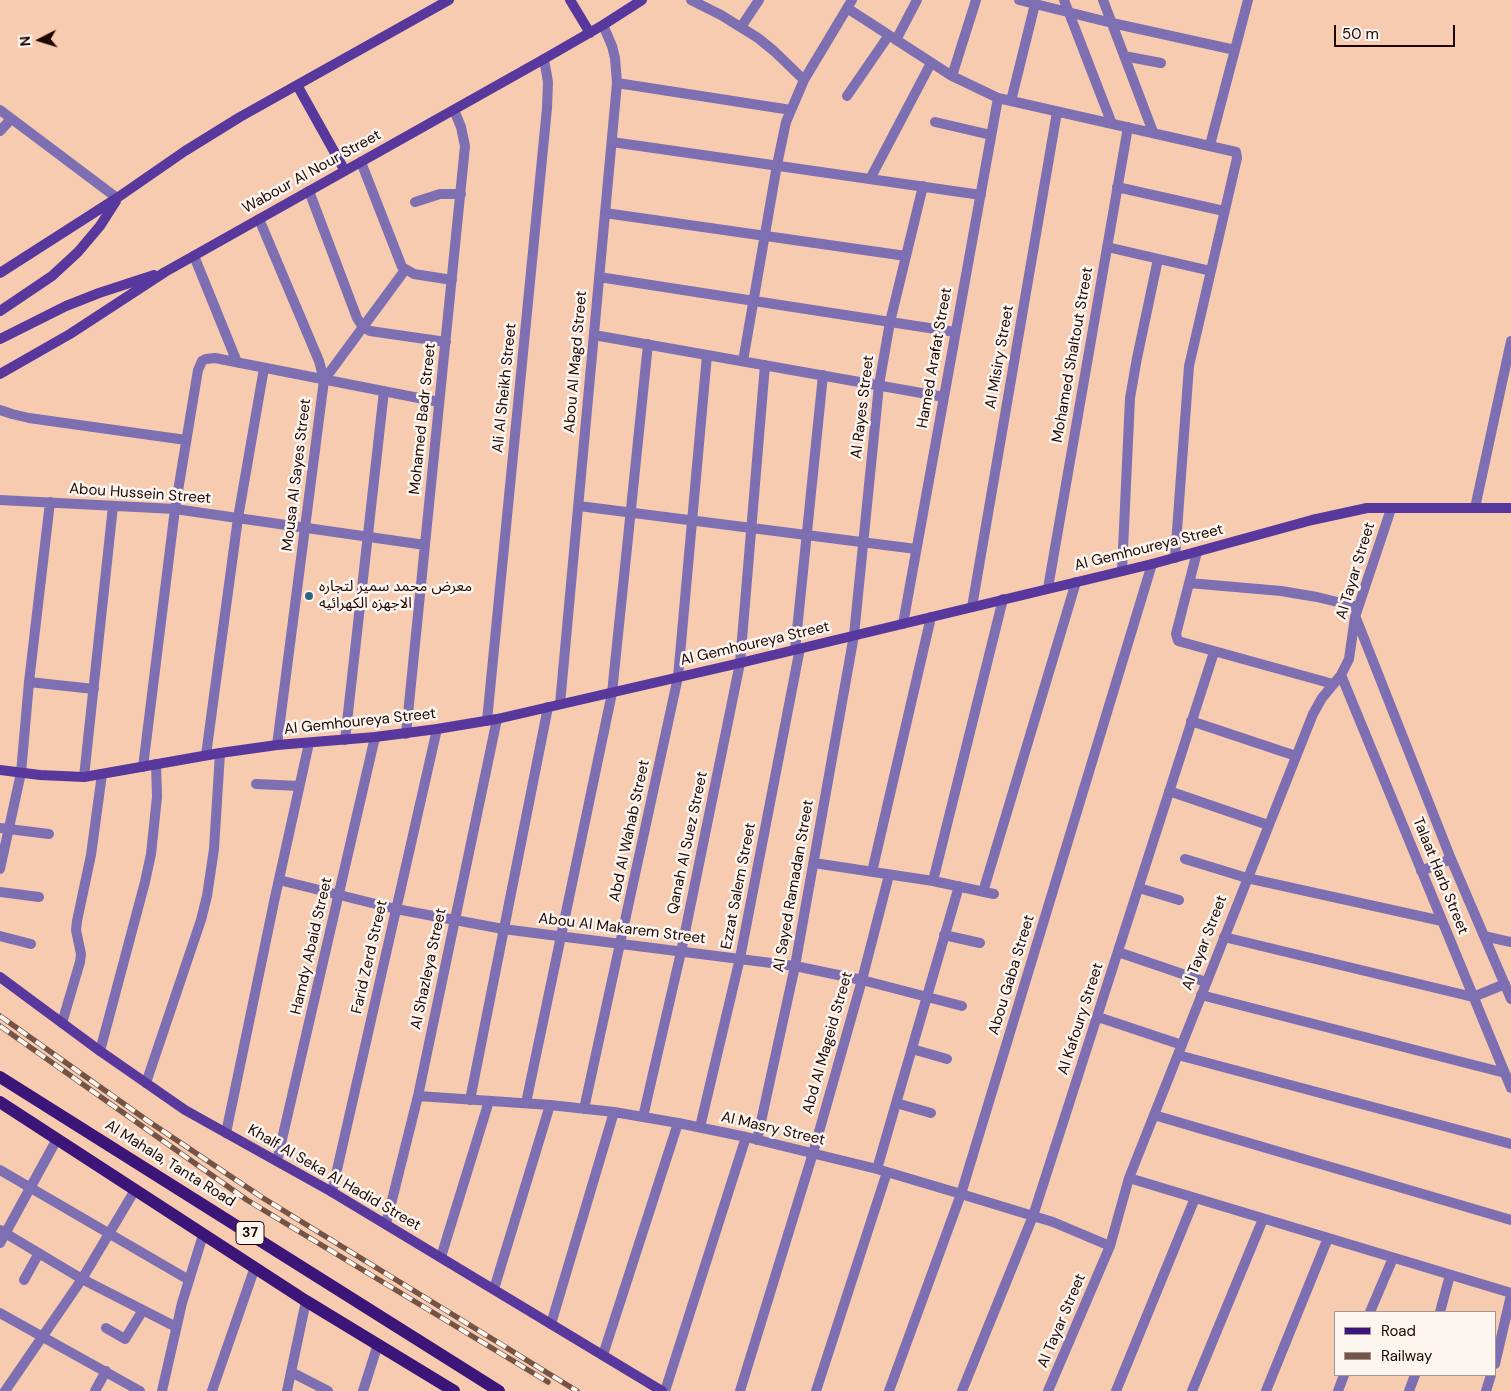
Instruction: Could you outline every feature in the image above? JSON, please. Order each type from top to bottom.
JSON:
[{"type":"main road","name":"Al Mahala, Tanta Road","points":[[0,1077],[499,1391]]},
{"type":"main road","name":"37","points":[[0,1102],[306,1301],[454,1391]]},
{"type":"street","points":[[0,273],[240,117],[449,0]]},
{"type":"street","points":[[570,0],[590,33]]},
{"type":"street","name":"Wabour Al Nour Street","points":[[0,374],[78,329],[165,272],[590,33],[642,0]]},
{"type":"street","points":[[691,0],[741,26],[774,51],[804,80]]},
{"type":"street","points":[[741,26],[759,0]]},
{"type":"street","points":[[847,96],[892,38],[917,0]]},
{"type":"street","points":[[952,76],[976,0]]},
{"type":"street","points":[[1019,0],[1235,50]]},
{"type":"street","points":[[1064,0],[1112,124]]},
{"type":"street","points":[[1103,0],[1153,132]]},
{"type":"street","points":[[1210,145],[1248,0]]},
{"type":"street","points":[[743,361],[783,135],[804,80],[849,4],[892,38],[952,76],[998,98],[1232,150],[1237,155],[1192,352],[1188,380],[1174,558]]},
{"type":"street","points":[[1010,101],[1035,4]]},
{"type":"street","name":"Abou Al Magd Street","points":[[560,704],[617,83],[612,46],[602,25]]},
{"type":"street","points":[[1124,56],[1161,64]]},
{"type":"street","name":"Ali Al Sheikh Street","points":[[492,720],[547,108],[548,82],[544,59]]},
{"type":"street","points":[[870,179],[931,62]]},
{"type":"street","points":[[617,83],[791,110]]},
{"type":"street","points":[[297,85],[345,171]]},
{"type":"street","name":"Hamed Arafat Street","points":[[903,624],[998,98]]},
{"type":"street","points":[[0,110],[118,198]]},
{"type":"street","name":"Mohamed Badr Street","points":[[406,734],[461,194],[464,146],[461,127],[454,110]]},
{"type":"street","name":"Al Misiry Street","points":[[972,607],[1057,112]]},
{"type":"street","points":[[0,131],[11,119]]},
{"type":"street","points":[[935,122],[991,135]]},
{"type":"street","name":"Mohamed Shaltout Street","points":[[1048,588],[1128,127]]},
{"type":"street","points":[[612,142],[980,194]]},
{"type":"street","points":[[361,162],[397,258],[405,270],[414,274],[452,280]]},
{"type":"street","name":"Al Rayes Street","points":[[854,636],[879,385],[890,322],[923,186]]},
{"type":"street","points":[[1117,187],[1224,211]]},
{"type":"street","points":[[309,191],[362,327],[370,331],[446,342]]},
{"type":"street","points":[[415,202],[440,194],[461,194]]},
{"type":"street","points":[[0,311],[52,276],[78,252],[100,226],[118,198]]},
{"type":"street","points":[[605,213],[906,256]]},
{"type":"street","name":"Mousa Al Sayes Street","points":[[259,219],[319,361],[324,380],[277,745]]},
{"type":"street","points":[[1107,248],[1211,271]]},
{"type":"street","points":[[194,256],[237,362]]},
{"type":"street","points":[[1122,570],[1130,398],[1158,259]]},
{"type":"street","points":[[324,380],[405,270]]},
{"type":"street","points":[[0,338],[74,302],[165,272]]},
{"type":"street","points":[[599,277],[955,332]]},
{"type":"street","points":[[594,335],[944,397]]},
{"type":"street","points":[[1475,508],[1511,341]]},
{"type":"street","points":[[526,1104],[612,693],[648,344]]},
{"type":"street","name":"Abd Al Wahab Street","points":[[584,1109],[678,678],[707,355]]},
{"type":"street","points":[[143,767],[175,509],[198,370],[202,361],[210,358],[237,362],[439,402]]},
{"type":"street","name":"Qanah Al Suez Street","points":[[643,1117],[681,952],[740,663],[765,365]]},
{"type":"street","points":[[206,755],[238,518],[264,368]]},
{"type":"street","name":"Ezzat Salem Street","points":[[700,1127],[740,958],[798,649],[823,375]]},
{"type":"street","points":[[345,740],[384,391]]},
{"type":"street","points":[[0,410],[28,418],[186,440]]},
{"type":"street","name":"Abou Hussein Street","points":[[0,500],[175,509],[425,546]]},
{"type":"street","points":[[0,869],[4,828],[21,773],[29,682],[50,502]]},
{"type":"street","points":[[84,777],[113,506]]},
{"type":"street","points":[[579,506],[916,549]]},
{"type":"street","name":"Al Gemhoureya Street","points":[[0,770],[63,777],[84,777],[206,755],[277,745],[436,730],[492,720],[854,636],[1152,564],[1366,508],[1511,508]]},
{"type":"street","name":"Al Tayar Street","points":[[1048,1391],[1110,1246],[1129,1178],[1313,714],[1341,675],[1351,651],[1357,612],[1391,509]]},
{"type":"street","points":[[1197,552],[1176,636],[1181,642],[1333,684]]},
{"type":"street","name":"Abou Gaba Street","points":[[889,1391],[961,1194],[1152,564]]},
{"type":"street","points":[[983,892],[1076,582]]},
{"type":"street","points":[[1189,583],[1281,591],[1316,597],[1357,612]]},
{"type":"street","points":[[933,881],[1003,599]]},
{"type":"street","name":"Talaat Harb Street","points":[[1357,612],[1450,859],[1511,1000]]},
{"type":"street","points":[[872,872],[931,617]]},
{"type":"street","name":"Al Sayed Ramadan Street","points":[[757,1140],[795,966],[854,636]]},
{"type":"street","name":"Al Kafoury Street","points":[[962,1391],[1033,1216],[1214,652]]},
{"type":"street","name":"Talaat Harb Street","points":[[1341,675],[1511,1088]]},
{"type":"street","points":[[29,682],[94,689]]},
{"type":"street","points":[[470,1100],[548,707]]},
{"type":"street","name":"Al Shazleya Street","points":[[386,1224],[418,1096],[492,720]]},
{"type":"street","points":[[1192,721],[1296,756]]},
{"type":"street","name":"Farid Zerd Street","points":[[332,1192],[436,730]]},
{"type":"street","name":"Hamdy Abaid Street","points":[[277,1161],[375,737]]},
{"type":"street","points":[[226,1133],[309,743]]},
{"type":"street","points":[[146,1083],[200,920],[206,896],[214,849],[220,753]]},
{"type":"street","points":[[100,1051],[151,854],[157,797],[156,764]]},
{"type":"street","points":[[62,1023],[80,962],[81,954],[76,930],[77,921],[91,856],[102,774]]},
{"type":"street","points":[[256,784],[299,786]]},
{"type":"street","points":[[1169,791],[1268,825]]},
{"type":"street","points":[[4,828],[49,834]]},
{"type":"street","points":[[1185,858],[1247,878],[1442,921]]},
{"type":"street","points":[[1422,871],[1450,859]]},
{"type":"street","points":[[814,863],[933,881],[994,894]]},
{"type":"street","name":"Abd Al Mageid Street","points":[[740,1391],[813,1153],[862,980],[889,875]]},
{"type":"street","name":"Abou Al Makarem Street","points":[[279,880],[396,909],[503,929],[795,966],[862,980],[962,1006]]},
{"type":"street","points":[[816,1391],[882,1170],[896,1103],[959,886]]},
{"type":"street","points":[[1139,888],[1179,900]]},
{"type":"street","points":[[0,892],[39,897]]},
{"type":"street","points":[[944,935],[980,943]]},
{"type":"street","points":[[0,936],[31,944]]},
{"type":"street","points":[[1484,936],[1511,942]]},
{"type":"street","points":[[1224,938],[1473,997],[1505,984]]},
{"type":"street","points":[[1118,952],[1206,982]]},
{"type":"street","name":"Khalf Al Seka Al Hadid Street","points":[[0,977],[100,1051],[185,1110],[332,1192],[663,1391]]},
{"type":"street","points":[[1201,995],[1505,1074]]},
{"type":"street","points":[[1098,1017],[1182,1045]]},
{"type":"street","points":[[912,1049],[947,1059]]},
{"type":"street","points":[[1178,1055],[1511,1144]]},
{"type":"street","name":"Al Masry Street","points":[[418,1096],[550,1105],[614,1112],[700,1127],[882,1170],[1033,1216],[1072,1229],[1110,1246]]},
{"type":"street","points":[[441,1257],[489,1101]]},
{"type":"street","points":[[896,1103],[932,1113]]},
{"type":"street","points":[[494,1290],[550,1105]]},
{"type":"street","points":[[551,1324],[614,1112]]},
{"type":"street","points":[[1154,1115],[1511,1220]]},
{"type":"street","points":[[603,1355],[678,1123]]},
{"type":"street","points":[[663,1391],[746,1137]]},
{"type":"street","points":[[0,1243],[3,1232],[30,1189],[57,1139]]},
{"type":"street","points":[[0,1170],[189,1280]]},
{"type":"street","points":[[1129,1178],[1511,1294],[1496,1360]]},
{"type":"street","points":[[5,1391],[82,1279],[135,1190]]},
{"type":"street","points":[[1116,1391],[1195,1198]]},
{"type":"street","points":[[1192,1391],[1263,1219]]},
{"type":"street","points":[[3,1232],[82,1279],[176,1327]]},
{"type":"street","points":[[162,1391],[176,1327],[203,1235]]},
{"type":"street","points":[[1266,1391],[1328,1238]]},
{"type":"street","points":[[24,1280],[39,1253]]},
{"type":"street","points":[[1370,1311],[1393,1258]]},
{"type":"street","points":[[212,1391],[255,1267]]},
{"type":"street","points":[[1440,1311],[1450,1275]]},
{"type":"street","points":[[286,1391],[306,1301]]},
{"type":"street","points":[[106,1328],[125,1339],[143,1310]]},
{"type":"street","points":[[0,1313],[140,1391]]},
{"type":"street","points":[[362,1391],[378,1344]]},
{"type":"street","points":[[95,1391],[106,1371]]},
{"type":"street","points":[[291,1372],[328,1391]]},
{"type":"street","points":[[1338,1391],[1344,1376]]},
{"type":"street","points":[[1409,1391],[1415,1376]]},
{"type":"street","points":[[1486,1391],[1491,1376]]},
{"type":"railway","points":[[0,1016],[148,1121],[263,1198],[577,1391]]},
{"type":"railway","points":[[0,1026],[247,1200],[548,1382]]},
{"type":"place","name":"معرض محمد سمير لتجاره الاجهزه الكهرائيه","points":[[309,596]]}]
